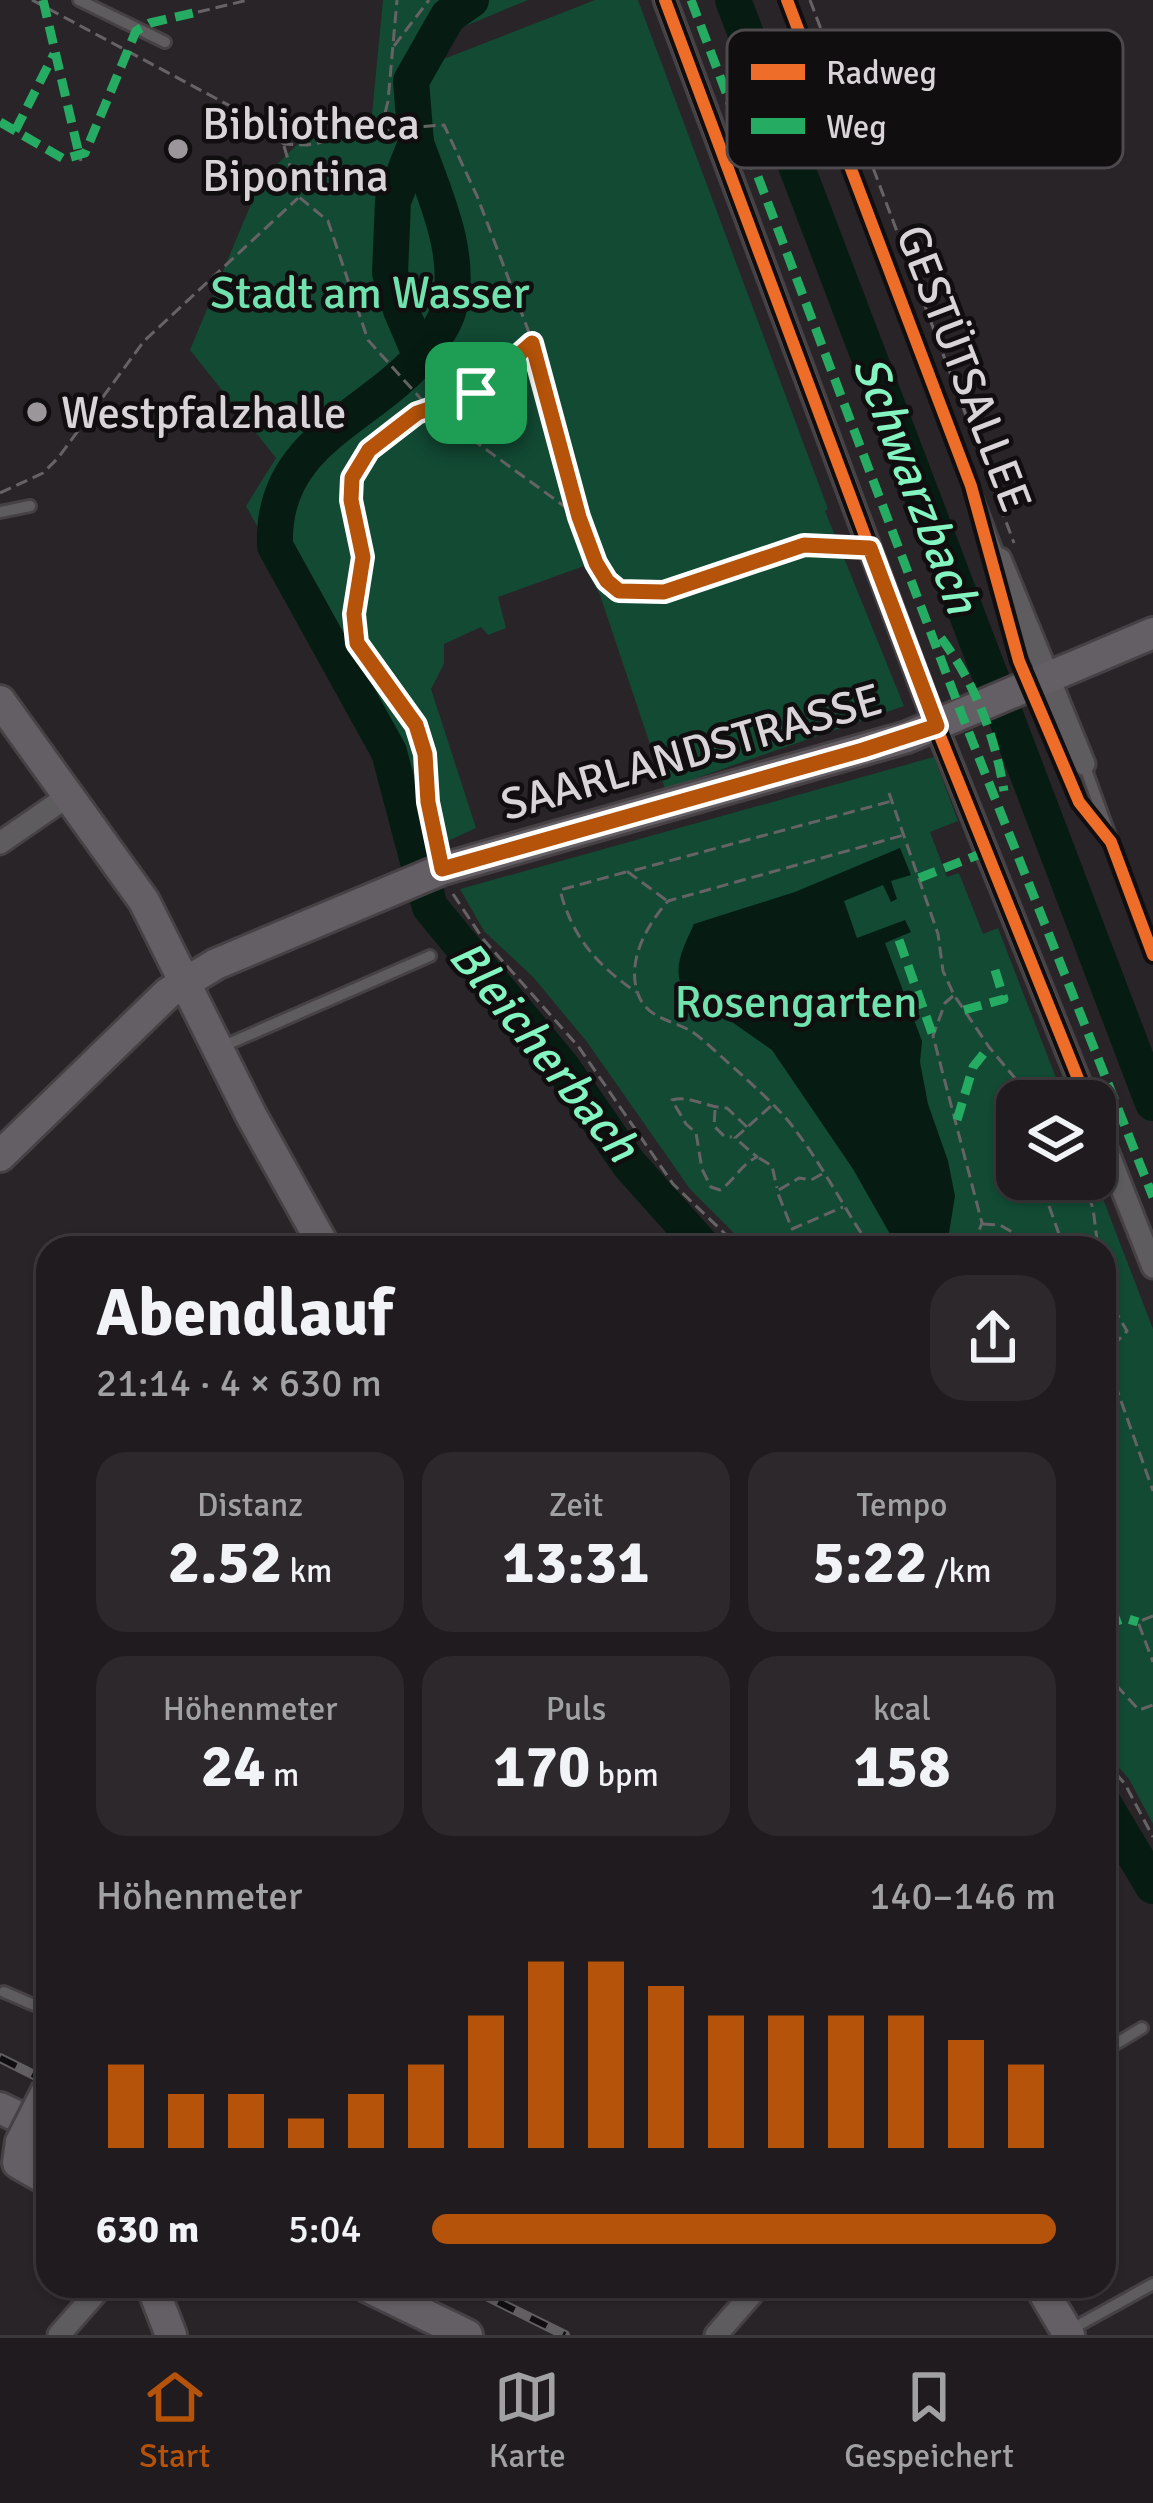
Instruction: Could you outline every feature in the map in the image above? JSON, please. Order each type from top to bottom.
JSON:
[{"type":"main road","name":"SAARLANDSTRASSE","points":[[0,1156],[148,1011],[186,980],[425,876],[937,726],[1153,633]]},
{"type":"main road","points":[[0,701],[144,901],[319,1236]]},
{"type":"main road","points":[[0,2108],[22,2148]]},
{"type":"main road","points":[[22,2148],[36,2116]]},
{"type":"main road","points":[[157,2298],[171,2335]]},
{"type":"main road","points":[[390,2298],[466,2335]]},
{"type":"main road","points":[[1047,2298],[1068,2333]]},
{"type":"street","points":[[665,0],[727,166]]},
{"type":"street","points":[[728,168],[937,726],[1080,1080]]},
{"type":"street","name":"GESTÜTSALLEE","points":[[1008,553],[1043,682],[1084,764]]},
{"type":"street","points":[[0,844],[68,796]]},
{"type":"street","points":[[1116,1173],[1153,1267]]},
{"type":"street","points":[[59,2335],[91,2298]]},
{"type":"street","points":[[716,2335],[748,2298]]},
{"type":"lane","points":[[79,0],[165,42]]},
{"type":"lane","name":"GESTÜTSALLEE","points":[[787,0],[799,30]]},
{"type":"lane","name":"GESTÜTSALLEE","points":[[854,168],[1008,553]]},
{"type":"lane","points":[[0,512],[30,506]]},
{"type":"lane","name":"GESTÜTSALLEE","points":[[1084,764],[1153,955]]},
{"type":"lane","points":[[219,1048],[430,956]]},
{"type":"lane","points":[[4,1992],[36,2007]]},
{"type":"lane","points":[[1116,2044],[1142,2028]]},
{"type":"lane","points":[[1068,2333],[1153,2284]]},
{"type":"path","points":[[32,0],[247,115],[284,144],[307,146],[435,124],[450,132],[532,343],[579,517],[607,581],[619,591],[664,592],[804,545],[870,548]]},
{"type":"path","points":[[197,12],[248,0]]},
{"type":"path","points":[[380,131],[388,101],[398,0]]},
{"type":"path","points":[[393,48],[429,0]]},
{"type":"path","points":[[810,0],[821,30]]},
{"type":"path","points":[[284,144],[299,197],[328,220],[368,340],[429,408],[579,517]]},
{"type":"path","points":[[870,168],[1008,553]]},
{"type":"path","points":[[0,493],[43,472],[58,458],[144,341],[299,197]]},
{"type":"path","points":[[532,343],[476,393],[429,408],[369,450],[352,478],[351,500],[363,557],[354,628],[357,643],[416,725],[425,754],[425,876],[578,1046],[673,1184],[727,1236]]},
{"type":"path","points":[[890,793],[929,900],[943,971],[989,1047],[1016,1080]]},
{"type":"path","points":[[863,1236],[796,1131],[772,1104],[689,1030],[650,1012],[637,993],[592,958],[566,916],[560,890],[892,801]]},
{"type":"path","points":[[637,993],[637,950],[647,927],[668,901],[904,835]]},
{"type":"path","points":[[628,872],[668,901]]},
{"type":"path","points":[[954,995],[945,1003],[933,1036],[982,1223],[977,1236]]},
{"type":"path","points":[[747,1127],[727,1108],[684,1097],[672,1100],[696,1133],[702,1169],[711,1187],[720,1190],[742,1164],[758,1156]]},
{"type":"path","points":[[735,1138],[772,1104]]},
{"type":"path","points":[[715,1108],[714,1126],[772,1166],[792,1229],[844,1206]]},
{"type":"path","points":[[777,1191],[799,1178],[812,1180],[823,1173]]},
{"type":"path","points":[[1090,1200],[1096,1236]]},
{"type":"path","points":[[1049,1206],[1060,1236]]},
{"type":"path","points":[[982,1223],[1000,1225],[1019,1236]]},
{"type":"path","points":[[1116,1313],[1126,1331],[1116,1342]]},
{"type":"path","points":[[1116,1384],[1153,1491]]},
{"type":"path","points":[[1153,1616],[1138,1622],[1153,1662]]},
{"type":"path","points":[[1116,1685],[1139,1710],[1153,1705]]},
{"type":"path","points":[[1116,1774],[1153,1837]]},
{"type":"green space","name":"Stadt am Wasser","points":[[383,0],[528,0],[451,32],[436,62],[595,0],[638,0],[825,511],[904,706],[665,789],[600,595],[584,566],[498,597],[506,628],[488,635],[481,627],[444,644],[444,664],[431,689],[476,828],[406,860],[390,779],[368,725],[246,506],[276,458],[190,350],[261,180],[302,140],[371,124]]},
{"type":"green space","name":"Rosengarten","points":[[934,757],[958,821],[930,832],[947,877],[959,873],[983,934],[998,928],[1057,1080],[996,1080],[996,1200],[1103,1200],[1153,1329],[1153,1824],[1116,1764],[1116,1236],[737,1236],[690,1189],[587,1042],[534,978],[484,931],[460,889]]},
{"type":"shaded area","points":[[900,848],[911,875],[891,881],[897,899],[891,902],[883,885],[844,901],[857,938],[905,920],[911,932],[885,943],[922,1041],[920,1062],[928,1104],[948,1161],[955,1196],[946,1236],[891,1236],[853,1169],[772,1050],[686,995],[681,986],[680,959],[694,924],[795,892]]},
{"type":"waterway","name":"Bleicherbach","points":[[471,0],[448,16],[411,81],[416,143],[393,201],[390,273],[421,357],[304,458],[288,482],[278,511],[275,546],[389,752],[430,907],[562,1067],[629,1164],[693,1236]]},
{"type":"waterway","name":"Schwarzbach","points":[[733,0],[744,30]]},
{"type":"waterway","name":"Bleicherbach","points":[[416,143],[444,224],[452,266],[447,314],[421,357]]},
{"type":"waterway","name":"Schwarzbach","points":[[797,168],[1153,1103]]},
{"type":"waterway","name":"Bleicherbach","points":[[1116,1824],[1153,1886]]},
{"type":"railway","points":[[0,2058],[36,2076]]},
{"type":"railway","points":[[490,2298],[565,2335]]},
{"type":"marked path","points":[[43,0],[79,154]]},
{"type":"marked path","points":[[691,0],[727,95]]},
{"type":"marked path","points":[[0,122],[64,159],[85,153],[136,31],[198,12]]},
{"type":"marked path","points":[[15,131],[54,54]]},
{"type":"marked path","points":[[755,168],[962,715],[1153,1197]]},
{"type":"marked path","points":[[941,638],[982,711],[1004,791]]},
{"type":"marked path","points":[[919,878],[988,851]]},
{"type":"marked path","points":[[899,940],[933,1036]]},
{"type":"marked path","points":[[964,1010],[1004,999],[995,970]]},
{"type":"marked path","points":[[957,1120],[973,1067],[989,1047]]},
{"type":"marked path","points":[[1116,1621],[1125,1618],[1138,1622]]},
{"type":"cycle path","points":[[665,0],[727,166]]},
{"type":"cycle path","points":[[787,0],[798,30]]},
{"type":"cycle path","points":[[728,168],[936,726],[1079,1080]]},
{"type":"cycle path","points":[[851,168],[971,486],[1019,661],[1079,802],[1111,842],[1153,955]]},
{"type":"place","name":"Bibliotheca Bipontina","points":[[178,149]]},
{"type":"place","name":"Westpfalzhalle","points":[[37,412]]},
{"type":"route","points":[[532,343],[579,517],[596,563],[619,591],[664,592],[804,545],[870,548],[937,726],[442,869],[428,802],[425,754],[416,725],[357,643],[354,614],[363,557],[351,500],[352,478],[369,450],[417,413],[476,393],[532,343]]}]
